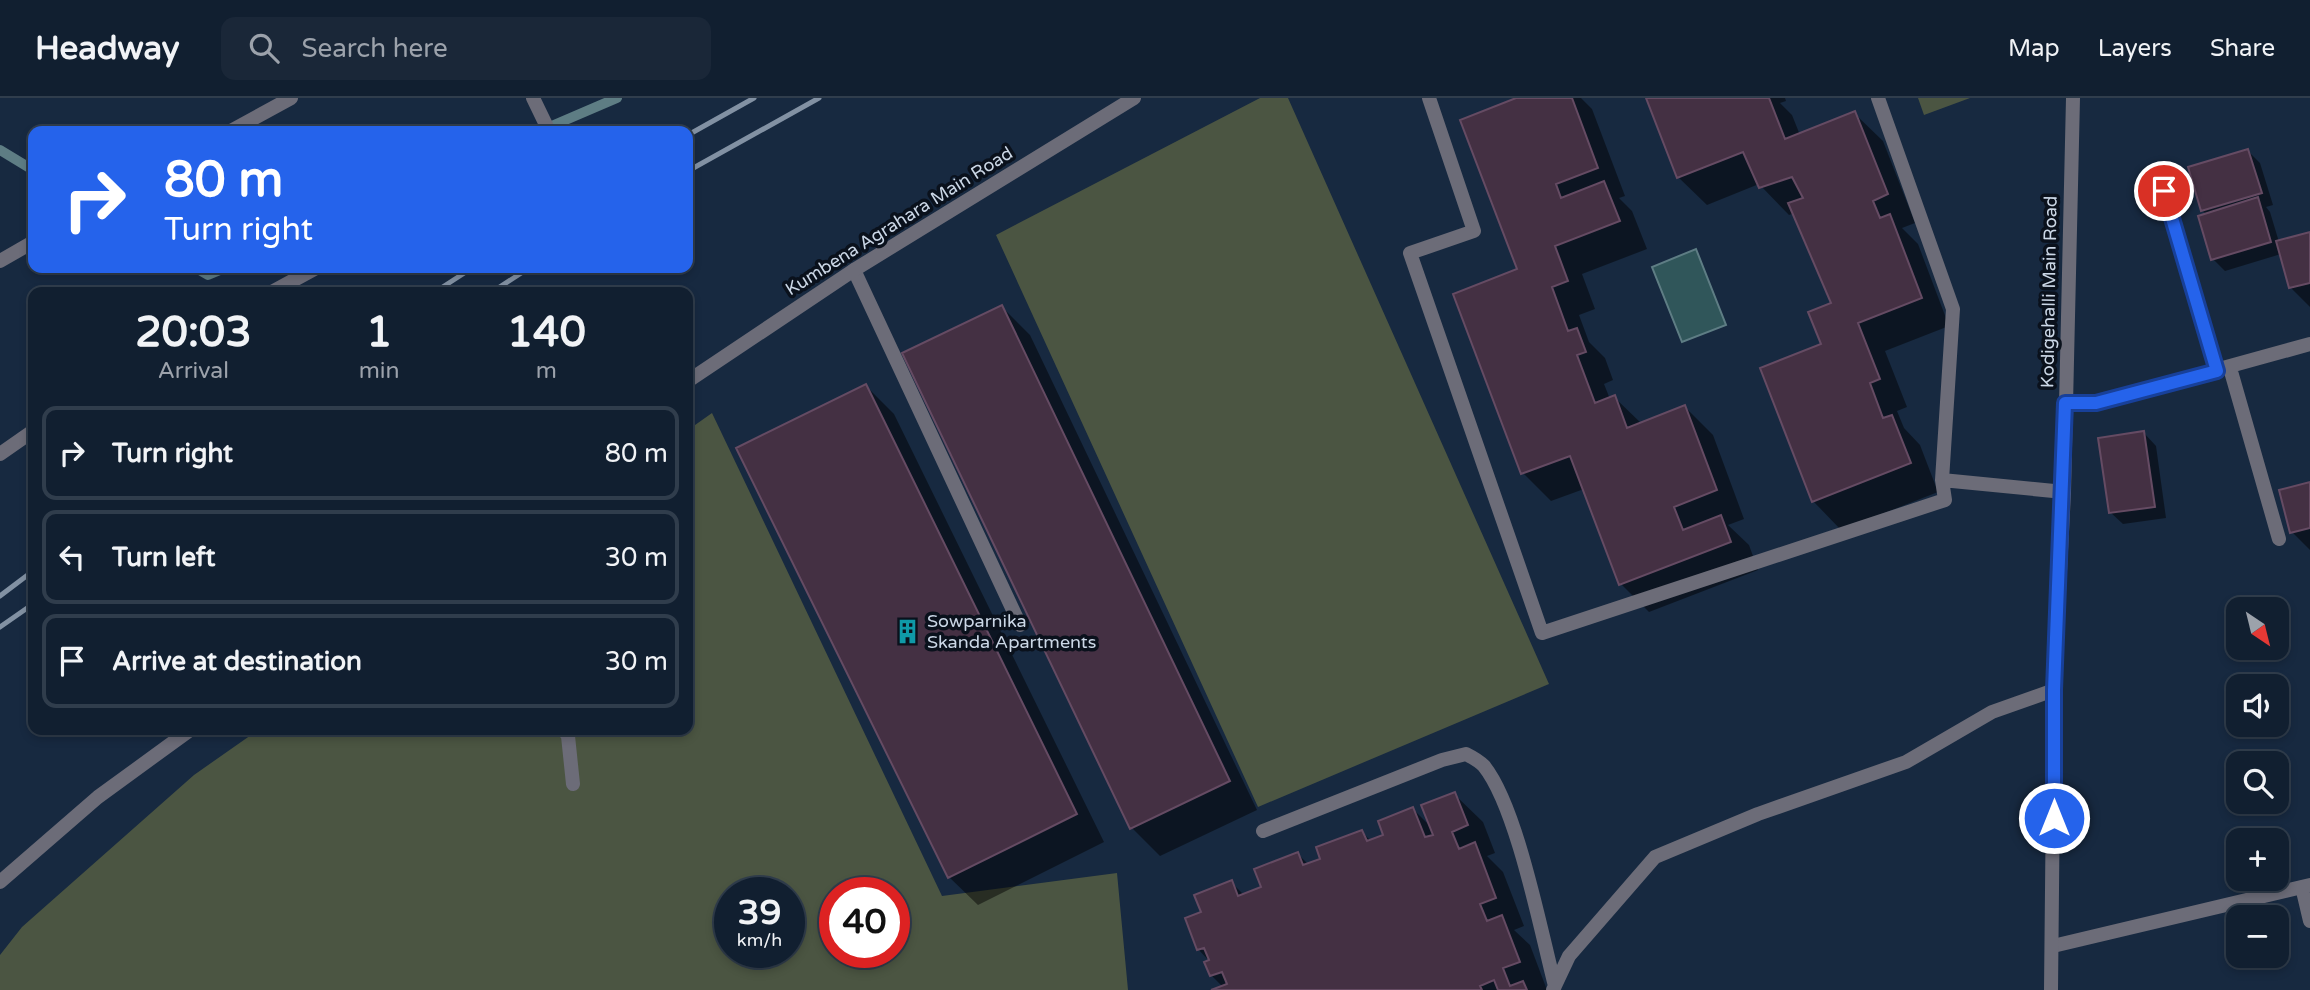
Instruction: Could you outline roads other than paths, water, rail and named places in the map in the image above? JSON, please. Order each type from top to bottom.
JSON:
[{"type":"street","points":[[240,126],[290,98]]},
{"type":"street","points":[[533,98],[547,126]]},
{"type":"street","name":"Kumbena Agrahara Main Road","points":[[693,378],[854,270],[1134,98]]},
{"type":"street","points":[[1429,98],[1474,231],[1410,253],[1542,633],[1945,500],[1942,480],[1953,309],[1878,98]]},
{"type":"street","name":"Kodigehalli Main Road","points":[[2051,990],[2054,690],[2064,492],[2073,98]]},
{"type":"street","points":[[2164,191],[2279,539]]},
{"type":"street","points":[[0,261],[28,245]]},
{"type":"street","points":[[854,270],[1020,625]]},
{"type":"street","points":[[281,287],[307,273]]},
{"type":"street","points":[[2065,403],[2096,403],[2310,344]]},
{"type":"street","points":[[0,454],[28,434]]},
{"type":"street","points":[[1942,480],[2064,492]]},
{"type":"street","points":[[1554,988],[1569,956],[1655,857],[1758,814],[1906,762],[1992,712],[2054,690]]},
{"type":"street","points":[[0,882],[98,797],[183,735]]},
{"type":"street","points":[[567,735],[573,784]]},
{"type":"street","points":[[1263,831],[1442,760],[1466,754],[1483,764],[1516,837],[1554,988]]},
{"type":"street","points":[[2053,946],[2306,886],[2310,921]]},
{"type":"waterway","points":[[552,126],[617,98]]},
{"type":"waterway","points":[[0,150],[28,167]]},
{"type":"waterway","points":[[205,273],[213,273]]},
{"type":"railway","points":[[693,132],[754,98]]},
{"type":"railway","points":[[693,168],[819,98]]},
{"type":"railway","points":[[443,287],[464,273]]},
{"type":"railway","points":[[500,287],[521,273]]},
{"type":"railway","points":[[0,596],[28,575]]},
{"type":"railway","points":[[0,627],[28,607]]},
{"type":"place","name":"Sowparnika Skanda Apartments","points":[[907,631]]}]
